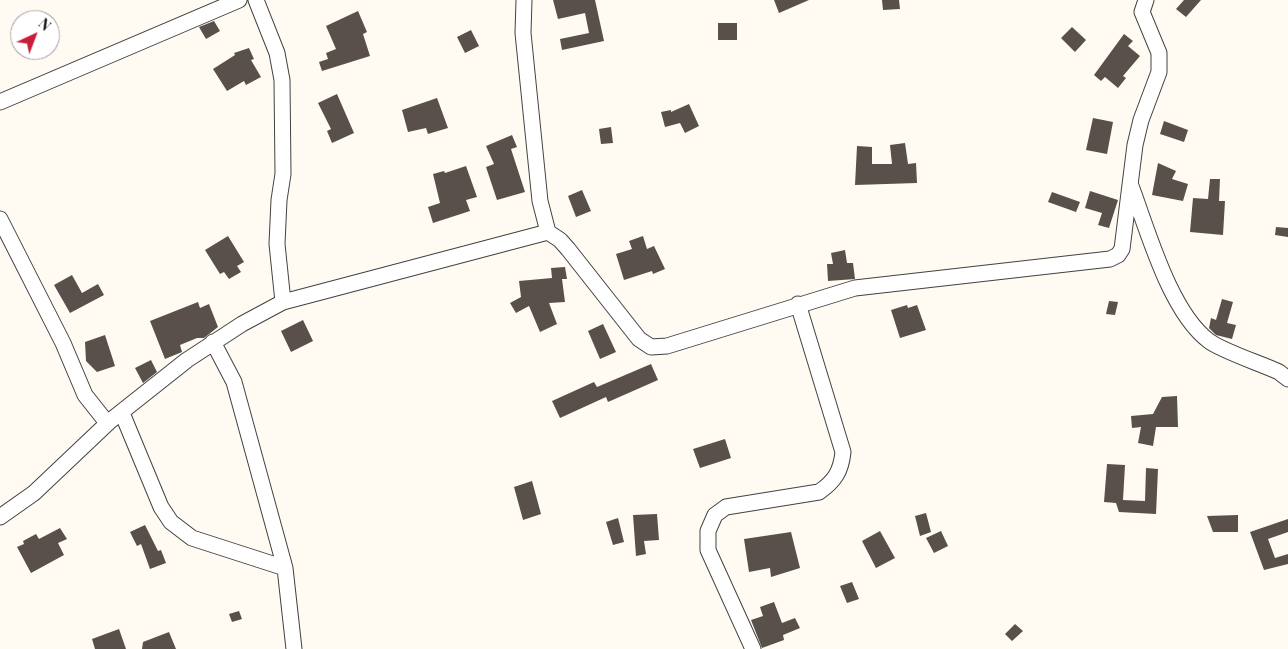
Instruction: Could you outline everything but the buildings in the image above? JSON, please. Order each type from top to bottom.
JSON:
[{"type":"street","points":[[0,102],[239,0]]},
{"type":"street","points":[[256,0],[277,53],[282,80],[283,174],[279,200],[277,253],[283,302]]},
{"type":"street","points":[[524,0],[524,33],[540,200],[548,232],[560,240],[639,339],[651,347],[667,346],[798,304],[855,288],[1110,260],[1118,255],[1122,249],[1135,145],[1141,120],[1159,72],[1159,53],[1142,12],[1146,0]]},
{"type":"street","points":[[1130,184],[1175,298],[1186,317],[1209,342],[1279,372],[1288,379]]},
{"type":"street","points":[[0,218],[63,343],[85,395],[104,419],[116,417]]},
{"type":"street","points":[[0,517],[34,492],[116,417],[187,360],[212,342],[283,302],[548,232]]},
{"type":"street","points":[[753,649],[708,550],[708,531],[715,515],[726,507],[819,492],[830,484],[841,470],[843,452],[798,304]]},
{"type":"street","points":[[212,342],[234,382],[285,568],[294,649]]},
{"type":"street","points":[[116,417],[161,507],[172,522],[192,538],[285,568]]}]
